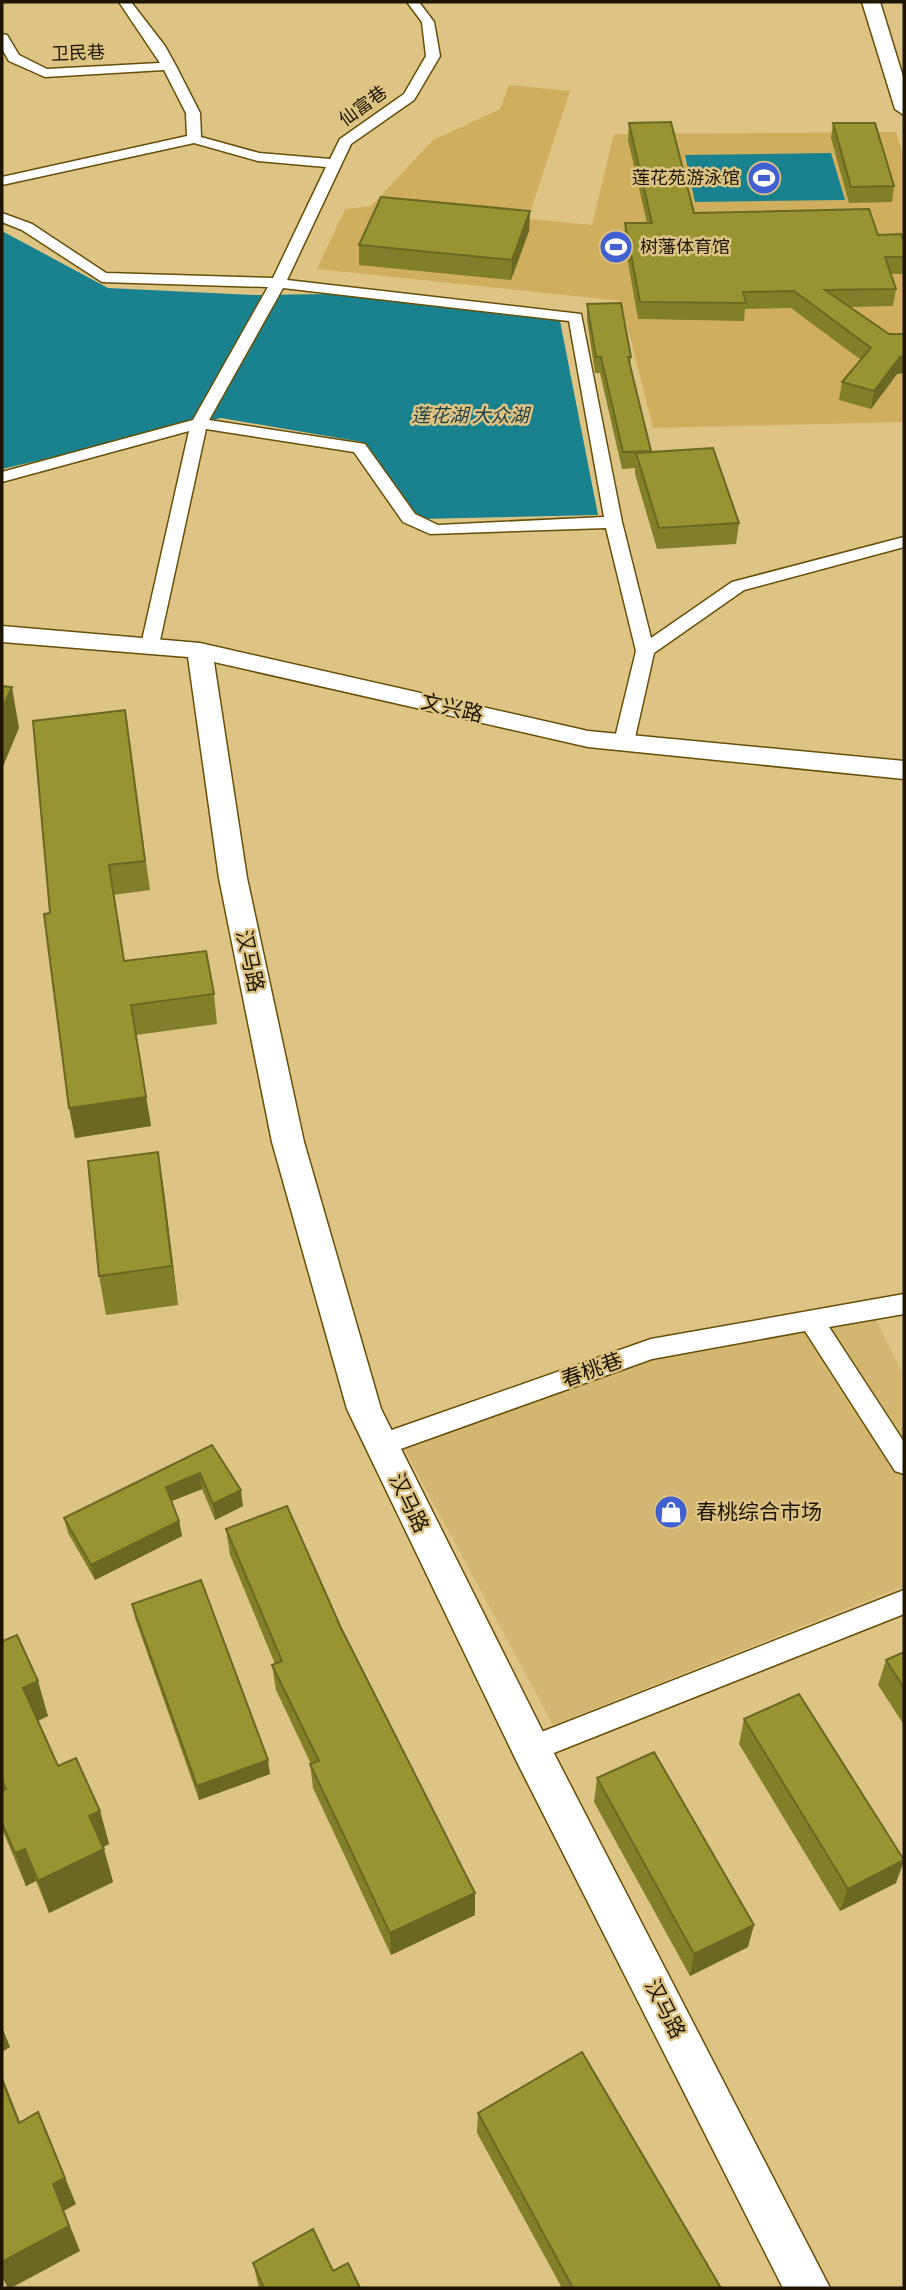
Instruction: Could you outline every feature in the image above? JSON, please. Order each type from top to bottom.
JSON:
[{"type":"street","points":[[125,2],[159,46],[193,113],[194,139]]},
{"type":"street","name":"仙富巷","points":[[150,645],[199,424],[278,283],[345,142],[409,97],[433,57],[428,22],[413,2]]},
{"type":"street","points":[[871,2],[904,109]]},
{"type":"street","name":"卫民巷","points":[[2,38],[14,58],[45,73],[169,66]]},
{"type":"street","points":[[2,181],[194,139],[258,157],[334,164]]},
{"type":"street","points":[[2,217],[27,227],[102,276],[278,283],[576,317],[613,522],[645,651],[624,742]]},
{"type":"street","points":[[2,477],[199,424],[359,448],[410,518],[436,530],[613,522]]},
{"type":"street","points":[[645,651],[738,586],[904,542]]},
{"type":"street","name":"文兴路","points":[[2,634],[200,651],[588,739],[904,770]]},
{"type":"street","name":"汉马路","points":[[200,651],[233,878],[288,1142],[364,1409],[531,1749],[807,2288]]},
{"type":"street","name":"春桃巷","points":[[381,1445],[651,1349],[904,1304]]},
{"type":"street","points":[[811,1320],[904,1463]]},
{"type":"street","points":[[531,1749],[904,1602]]},
{"type":"shaded area","name":"树藩体育馆","points":[[509,85],[570,91],[528,219],[592,225],[614,134],[896,132],[904,157],[904,422],[653,428],[621,301],[317,269],[345,209],[371,206],[433,140],[500,109]]},
{"type":"shaded area","name":"春桃综合市场","points":[[871,1310],[904,1376],[904,1586],[553,1725],[399,1439],[651,1349]]},
{"type":"water","name":"莲花苑游泳馆","points":[[831,153],[845,200],[695,202],[685,155]]},
{"type":"water","name":"莲花湖 大众湖","points":[[2,231],[108,288],[253,295],[331,294],[560,321],[598,515],[420,519],[362,442],[221,418],[2,469]]},
{"type":"building","points":[[671,122],[694,213],[869,209],[878,235],[901,234],[904,257],[885,257],[896,289],[825,290],[889,334],[904,334],[904,356],[900,357],[874,391],[842,382],[871,348],[794,291],[743,292],[746,303],[640,302],[625,223],[652,223],[629,123]]},
{"type":"building","points":[[833,123],[875,123],[894,186],[851,187]]},
{"type":"building","points":[[381,197],[530,211],[512,260],[359,245]]},
{"type":"building","points":[[621,303],[631,357],[628,357],[651,451],[623,452],[601,357],[596,357],[587,304]]},
{"type":"building","points":[[713,448],[739,523],[659,528],[636,453]]},
{"type":"building","points":[[2,686],[12,687],[2,709]]},
{"type":"building","points":[[125,710],[145,861],[109,865],[124,961],[206,951],[214,994],[131,1005],[146,1097],[69,1108],[44,914],[50,913],[33,721]]},
{"type":"building","points":[[158,1152],[172,1266],[99,1276],[88,1161]]},
{"type":"building","points":[[212,1445],[241,1490],[213,1504],[200,1473],[166,1487],[179,1521],[91,1565],[64,1518]]},
{"type":"building","points":[[287,1506],[341,1628],[475,1893],[390,1933],[310,1764],[319,1761],[272,1665],[282,1661],[226,1529]]},
{"type":"building","points":[[201,1580],[268,1760],[197,1786],[132,1604]]},
{"type":"building","points":[[17,1635],[38,1681],[23,1688],[58,1766],[76,1758],[100,1811],[89,1816],[104,1849],[38,1881],[25,1849],[15,1853],[2,1823],[2,1791],[6,1789],[2,1779],[2,1638],[3,1641]]},
{"type":"building","points":[[904,1652],[904,1688],[886,1660]]},
{"type":"building","points":[[799,1694],[904,1860],[848,1889],[744,1719]]},
{"type":"building","points":[[654,1752],[754,1925],[694,1954],[597,1778]]},
{"type":"building","points":[[582,2052],[721,2288],[573,2288],[478,2113]]},
{"type":"building","points":[[2,2080],[19,2123],[38,2112],[65,2178],[53,2184],[69,2226],[2,2262]]},
{"type":"building","points":[[313,2229],[333,2271],[348,2263],[360,2288],[264,2288],[253,2263]]},
{"type":"place","name":"莲花苑游泳馆","points":[[764,178]]},
{"type":"place","name":"树藩体育馆","points":[[616,247]]},
{"type":"place","name":"春桃综合市场","points":[[671,1512]]}]
